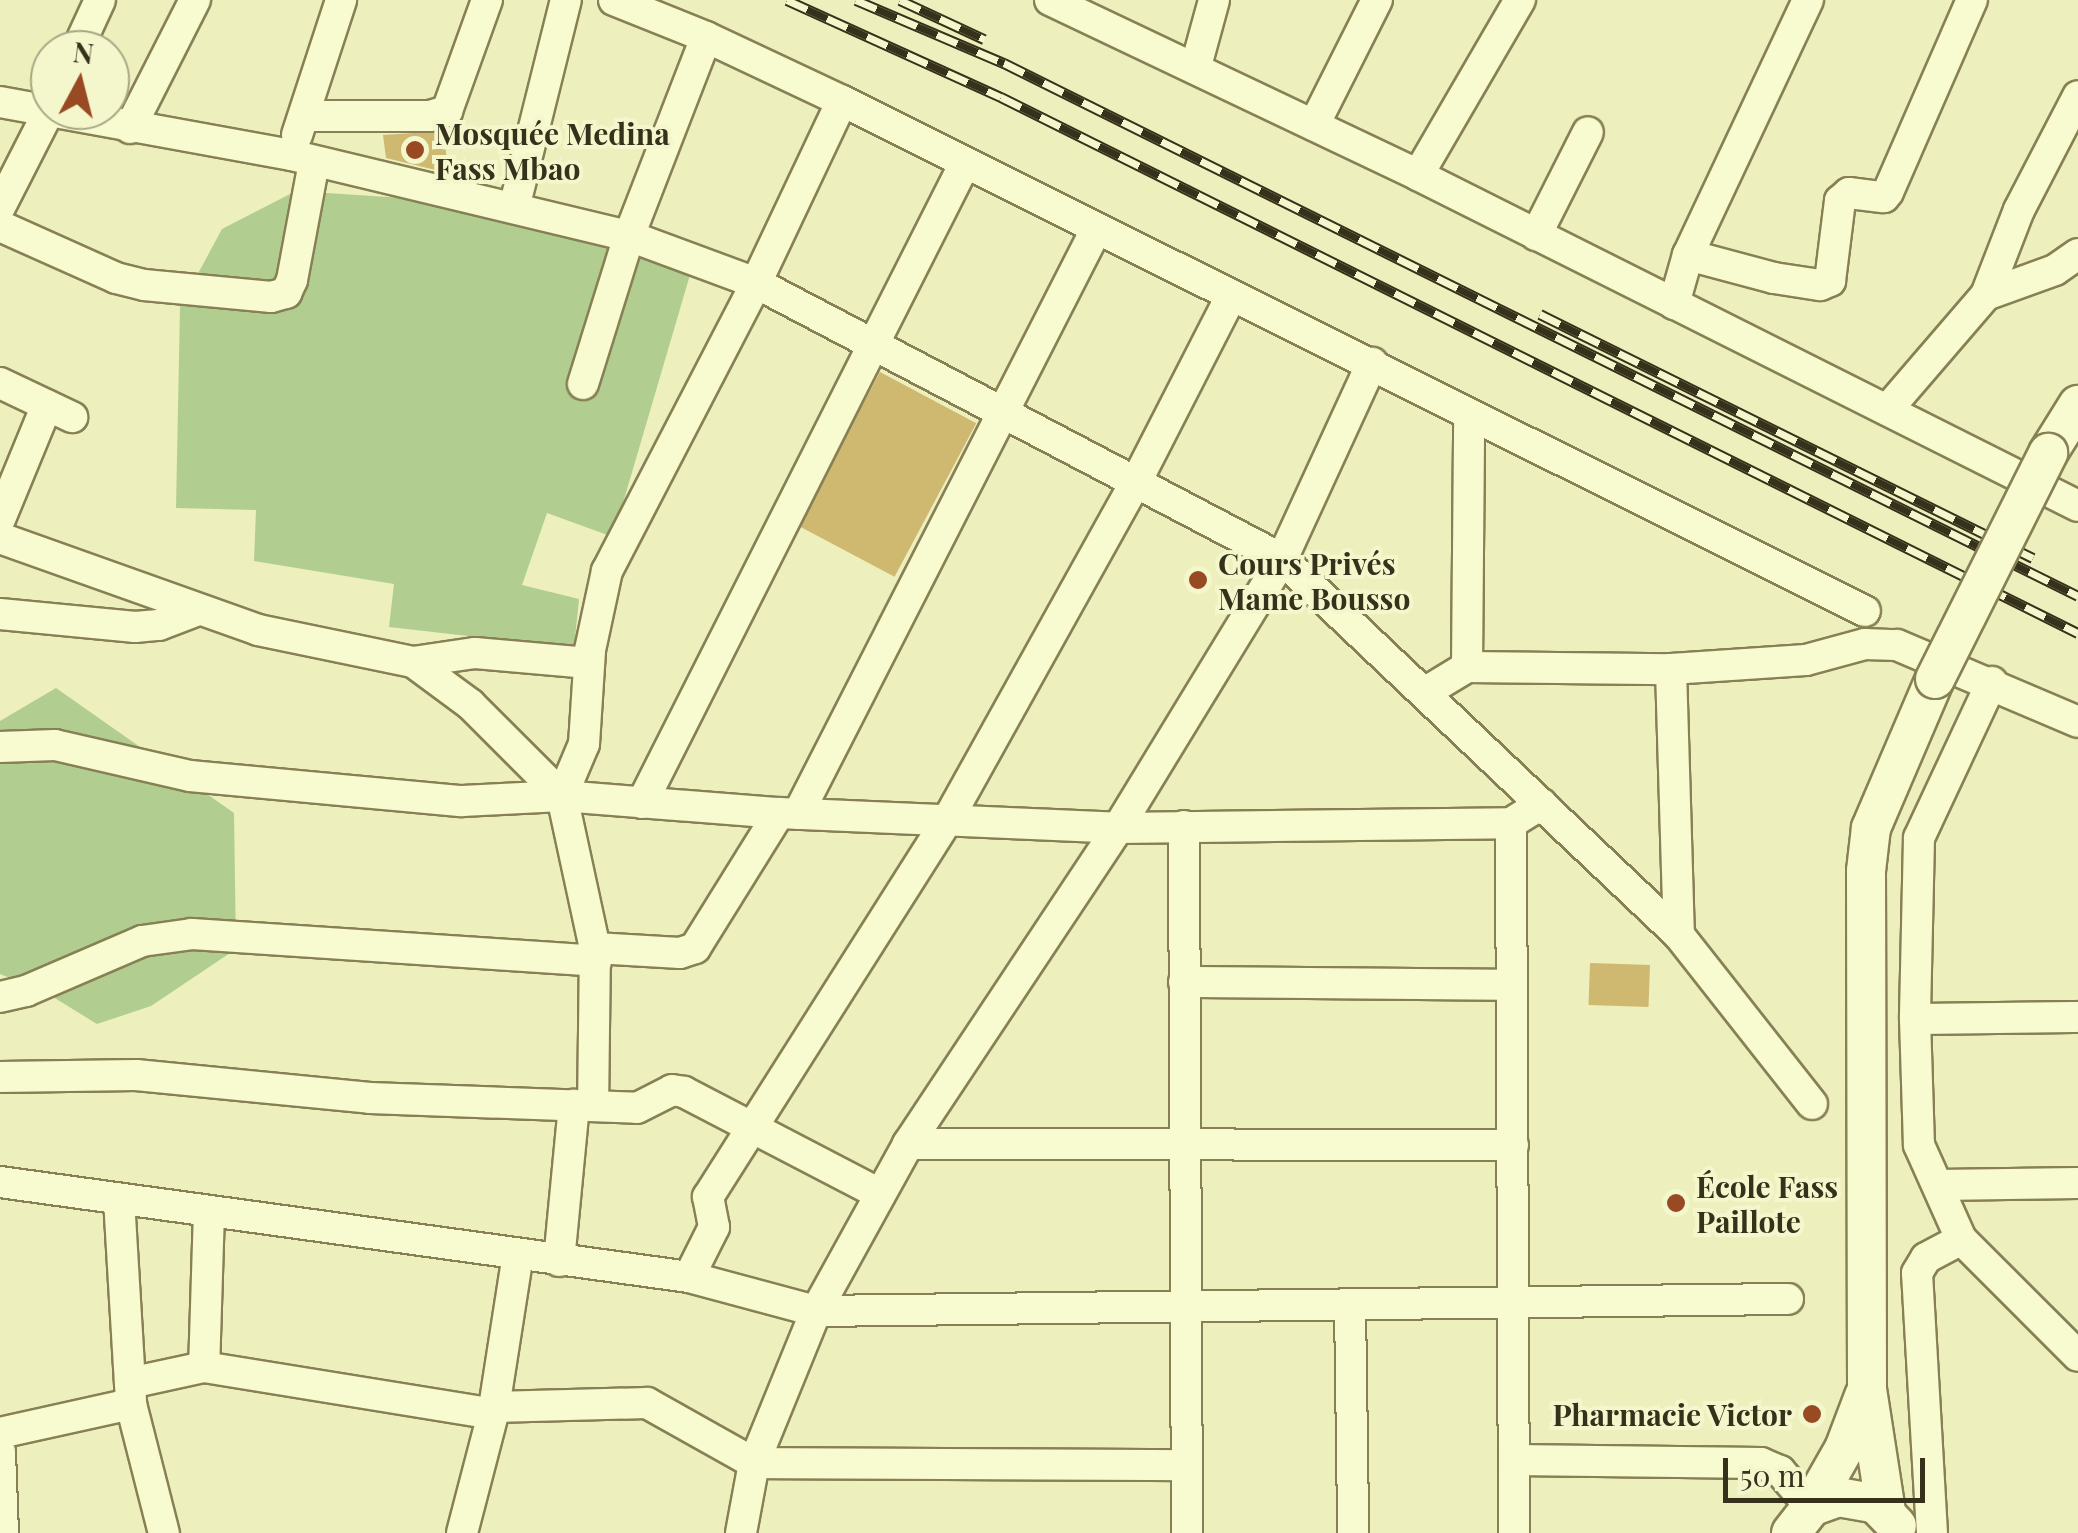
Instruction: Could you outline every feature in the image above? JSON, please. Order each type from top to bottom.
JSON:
[{"type":"street","points":[[86,30],[100,0]]},
{"type":"street","points":[[195,0],[130,128],[302,158],[629,236],[756,283],[1282,559],[1678,935],[1812,1104]]},
{"type":"street","points":[[0,226],[116,278],[144,285],[271,297],[286,293],[292,280],[304,116],[341,0]]},
{"type":"street","points":[[304,116],[430,116],[447,110],[487,0]]},
{"type":"street","points":[[514,208],[566,0]]},
{"type":"street","points":[[614,0],[706,36],[842,100],[1096,230],[1372,362],[1469,416],[1865,610]]},
{"type":"street","points":[[1196,66],[1214,0]]},
{"type":"street","points":[[1314,125],[1377,0]]},
{"type":"street","points":[[1418,175],[1520,0]]},
{"type":"street","points":[[1674,304],[1688,255],[1808,0]]},
{"type":"street","points":[[1688,255],[1774,278],[1820,286],[1830,281],[1840,201],[1849,193],[1884,196],[1888,192],[1972,0]]},
{"type":"street","points":[[1065,3],[2078,506]]},
{"type":"street","points":[[582,384],[629,236],[706,36]]},
{"type":"street","points":[[1887,410],[1986,295],[2019,210],[2078,96]]},
{"type":"street","points":[[562,796],[584,744],[589,664],[607,572],[756,283],[842,100]]},
{"type":"street","points":[[0,102],[30,108]]},
{"type":"street","points":[[0,207],[39,130]]},
{"type":"street","points":[[1536,235],[1588,132]]},
{"type":"street","points":[[642,803],[964,164]]},
{"type":"street","points":[[0,997],[26,991],[142,941],[192,934],[596,954],[680,954],[695,948],[788,813],[1096,230]]},
{"type":"street","points":[[1986,295],[2056,270],[2078,254]]},
{"type":"street","points":[[688,1277],[714,1227],[708,1196],[947,821],[1136,482],[1230,296]]},
{"type":"street","points":[[741,1533],[754,1463],[816,1311],[908,1144],[1118,828],[1282,559],[1372,362]]},
{"type":"street","points":[[0,383],[60,411],[0,518]]},
{"type":"street","points":[[1893,1522],[1867,1389],[1866,871],[1871,828],[1935,679],[2048,453],[2078,405]]},
{"type":"street","points":[[1467,667],[1469,416]]},
{"type":"street","points":[[0,538],[258,630],[413,662],[475,653],[589,664]]},
{"type":"street","points":[[0,614],[135,628],[159,626],[198,610]]},
{"type":"street","points":[[1424,694],[1467,667],[1670,669],[1806,660],[1865,644],[1898,645],[2078,722]]},
{"type":"street","points":[[413,662],[470,704],[562,796],[596,954],[584,1106],[559,1261]]},
{"type":"street","points":[[1670,669],[1678,935]]},
{"type":"street","points":[[1992,682],[1918,838],[1915,1019],[1919,1145],[1961,1239],[2075,1349]]},
{"type":"street","points":[[0,747],[56,745],[190,776],[462,802],[562,796],[788,813],[1118,828],[1511,822],[1541,804]]},
{"type":"street","points":[[1511,822],[1514,1533]]},
{"type":"street","points":[[1184,826],[1186,1533]]},
{"type":"street","points":[[1184,982],[1512,985]]},
{"type":"street","points":[[1915,1019],[2078,1017]]},
{"type":"street","points":[[0,1077],[136,1075],[370,1098],[637,1108],[664,1092],[684,1092],[750,1130],[880,1194]]},
{"type":"street","points":[[908,1144],[1512,1145]]},
{"type":"street","points":[[0,1182],[688,1277],[816,1311],[1788,1300]]},
{"type":"street","points":[[1938,1186],[2078,1183]]},
{"type":"street","points":[[118,1199],[131,1394],[164,1533]]},
{"type":"street","points":[[204,1367],[209,1212]]},
{"type":"street","points":[[1932,1533],[1917,1274],[1926,1258],[1961,1239]]},
{"type":"street","points":[[462,1533],[494,1410],[518,1255]]},
{"type":"street","points":[[1350,1304],[1353,1533]]},
{"type":"street","points":[[0,1433],[131,1394],[204,1367],[494,1410],[647,1403],[754,1463],[1186,1466]]},
{"type":"street","points":[[1801,1520],[1844,1449],[1867,1389]]},
{"type":"street","points":[[0,1452],[3,1533]]},
{"type":"street","points":[[1514,1460],[1761,1462],[1780,1471],[1801,1520]]},
{"type":"street","points":[[1801,1520],[1824,1500],[1852,1497],[1893,1522]]},
{"type":"green space","points":[[296,191],[403,198],[474,211],[692,268],[613,537],[547,513],[522,585],[579,599],[574,648],[389,627],[394,584],[254,561],[256,510],[176,508],[180,307],[222,229]]},
{"type":"green space","points":[[56,688],[234,813],[236,949],[151,1006],[97,1024],[45,992],[0,974],[0,721]]},
{"type":"building","name":"Mosquée Medina Fass Mbao","points":[[444,131],[448,173],[386,158],[383,135]]},
{"type":"building","points":[[880,372],[976,423],[895,577],[798,526]]},
{"type":"building","points":[[1590,963],[1650,965],[1648,1007],[1589,1005]]},
{"type":"railway","points":[[787,0],[1001,97],[2078,633]]},
{"type":"railway","points":[[856,0],[1004,63],[2078,596]]},
{"type":"railway","points":[[900,0],[984,39]]},
{"type":"railway","points":[[1540,314],[2033,558]]},
{"type":"place","name":"Mosquée Medina Fass Mbao","points":[[415,150]]},
{"type":"place","name":"Cours Privés Mame Bousso","points":[[1198,580]]},
{"type":"place","name":"École Fass Paillote","points":[[1676,1203]]},
{"type":"place","name":"Pharmacie Victor","points":[[1812,1414]]}]
